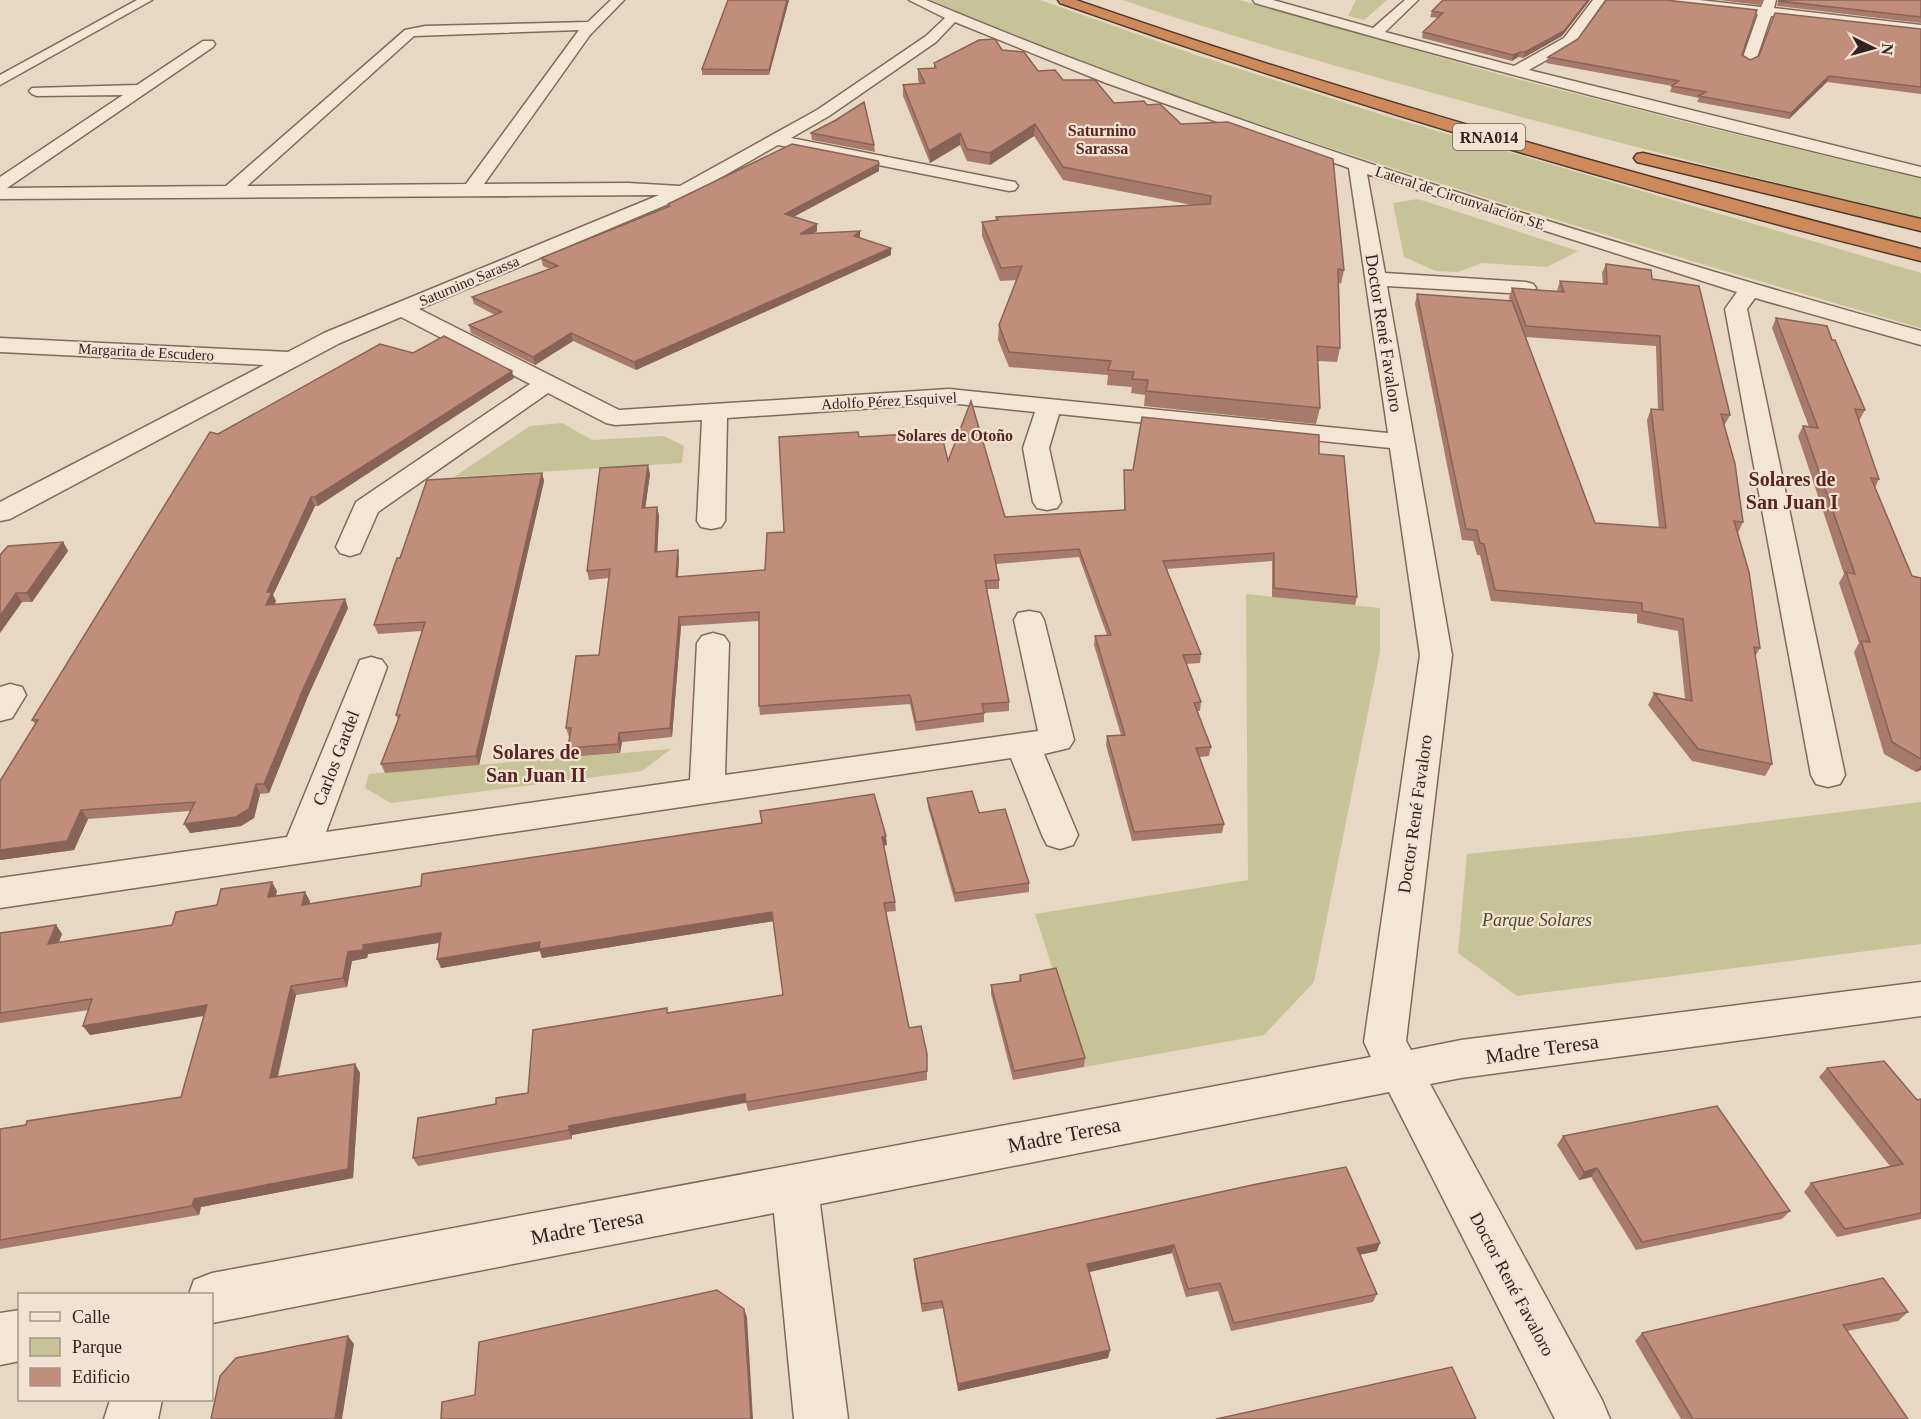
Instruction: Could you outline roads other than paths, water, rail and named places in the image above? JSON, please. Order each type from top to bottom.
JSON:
[{"type":"highway","name":"RNA014","points":[[1064,0],[1304,81],[1678,190],[1921,255]]},
{"type":"highway","points":[[1104,0],[1256,51],[1361,82]]},
{"type":"highway","points":[[1501,124],[1525,129]]},
{"type":"highway","points":[[1921,225],[1626,156],[1921,236]]},
{"type":"highway","points":[[1678,190],[1921,264]]},
{"type":"street","points":[[0,81],[146,0]]},
{"type":"street","points":[[471,190],[592,26],[618,0]]},
{"type":"street","name":"Lateral de Circunvalación SE","points":[[915,0],[1099,75],[1357,165],[1750,290],[1921,338]]},
{"type":"street","points":[[1259,0],[1326,14],[1376,34],[1515,72],[1921,172]]},
{"type":"street","points":[[1376,34],[1413,0]]},
{"type":"street","points":[[1515,72],[1569,41],[1599,0]]},
{"type":"street","points":[[1665,0],[1768,6],[1921,29]]},
{"type":"street","points":[[1749,60],[1768,6]]},
{"type":"street","name":"Saturnino Sarassa","points":[[0,513],[332,338],[686,190],[823,113],[931,39],[953,17]]},
{"type":"street","points":[[230,192],[410,33],[425,30],[592,26]]},
{"type":"street","name":"Lateral de Circunvalación SE","points":[[931,39],[958,36],[1006,38]]},
{"type":"street","points":[[0,185],[208,44]]},
{"type":"street","points":[[37,91],[140,90]]},
{"type":"street","points":[[776,140],[1009,186]]},
{"type":"street","name":"Doctor René Favaloro","points":[[1357,165],[1436,655],[1385,1042],[1583,1419]]},
{"type":"street","points":[[0,194],[628,188],[686,190]]},
{"type":"street","points":[[1376,279],[1526,288]]},
{"type":"street","points":[[1750,290],[1736,309],[1828,775]]},
{"type":"street","name":"Adolfo Pérez Esquivel","points":[[402,309],[615,418],[949,396],[1401,442]]},
{"type":"street","name":"Margarita de Escudero","points":[[0,345],[292,359]]},
{"type":"street","points":[[350,547],[366,508],[547,383]]},
{"type":"street","points":[[1047,502],[1036,448],[1049,406]]},
{"type":"street","points":[[711,521],[715,411]]},
{"type":"street","points":[[1029,620],[1040,742],[1060,835]]},
{"type":"street","points":[[707,791],[713,643]]},
{"type":"street","name":"Carlos Gardel","points":[[301,849],[370,666]]},
{"type":"street","points":[[0,893],[1040,742]]},
{"type":"street","name":"Madre Teresa","points":[[213,1298],[1461,1059],[1921,999]]},
{"type":"street","points":[[795,1187],[820,1419]]},
{"type":"street","points":[[0,1339],[18,1335]]},
{"type":"street","points":[[131,1419],[136,1401]]},
{"type":"district","name":"Saturnino Sarassa","points":[[1102,139]]},
{"type":"district","name":"Solares de Otoño","points":[[955,435]]},
{"type":"district","name":"Solares de San Juan I","points":[[1792,490]]},
{"type":"district","name":"Solares de San Juan II","points":[[536,764]]},
{"type":"park label","name":"Parque Solares","points":[[1537,920]]}]
